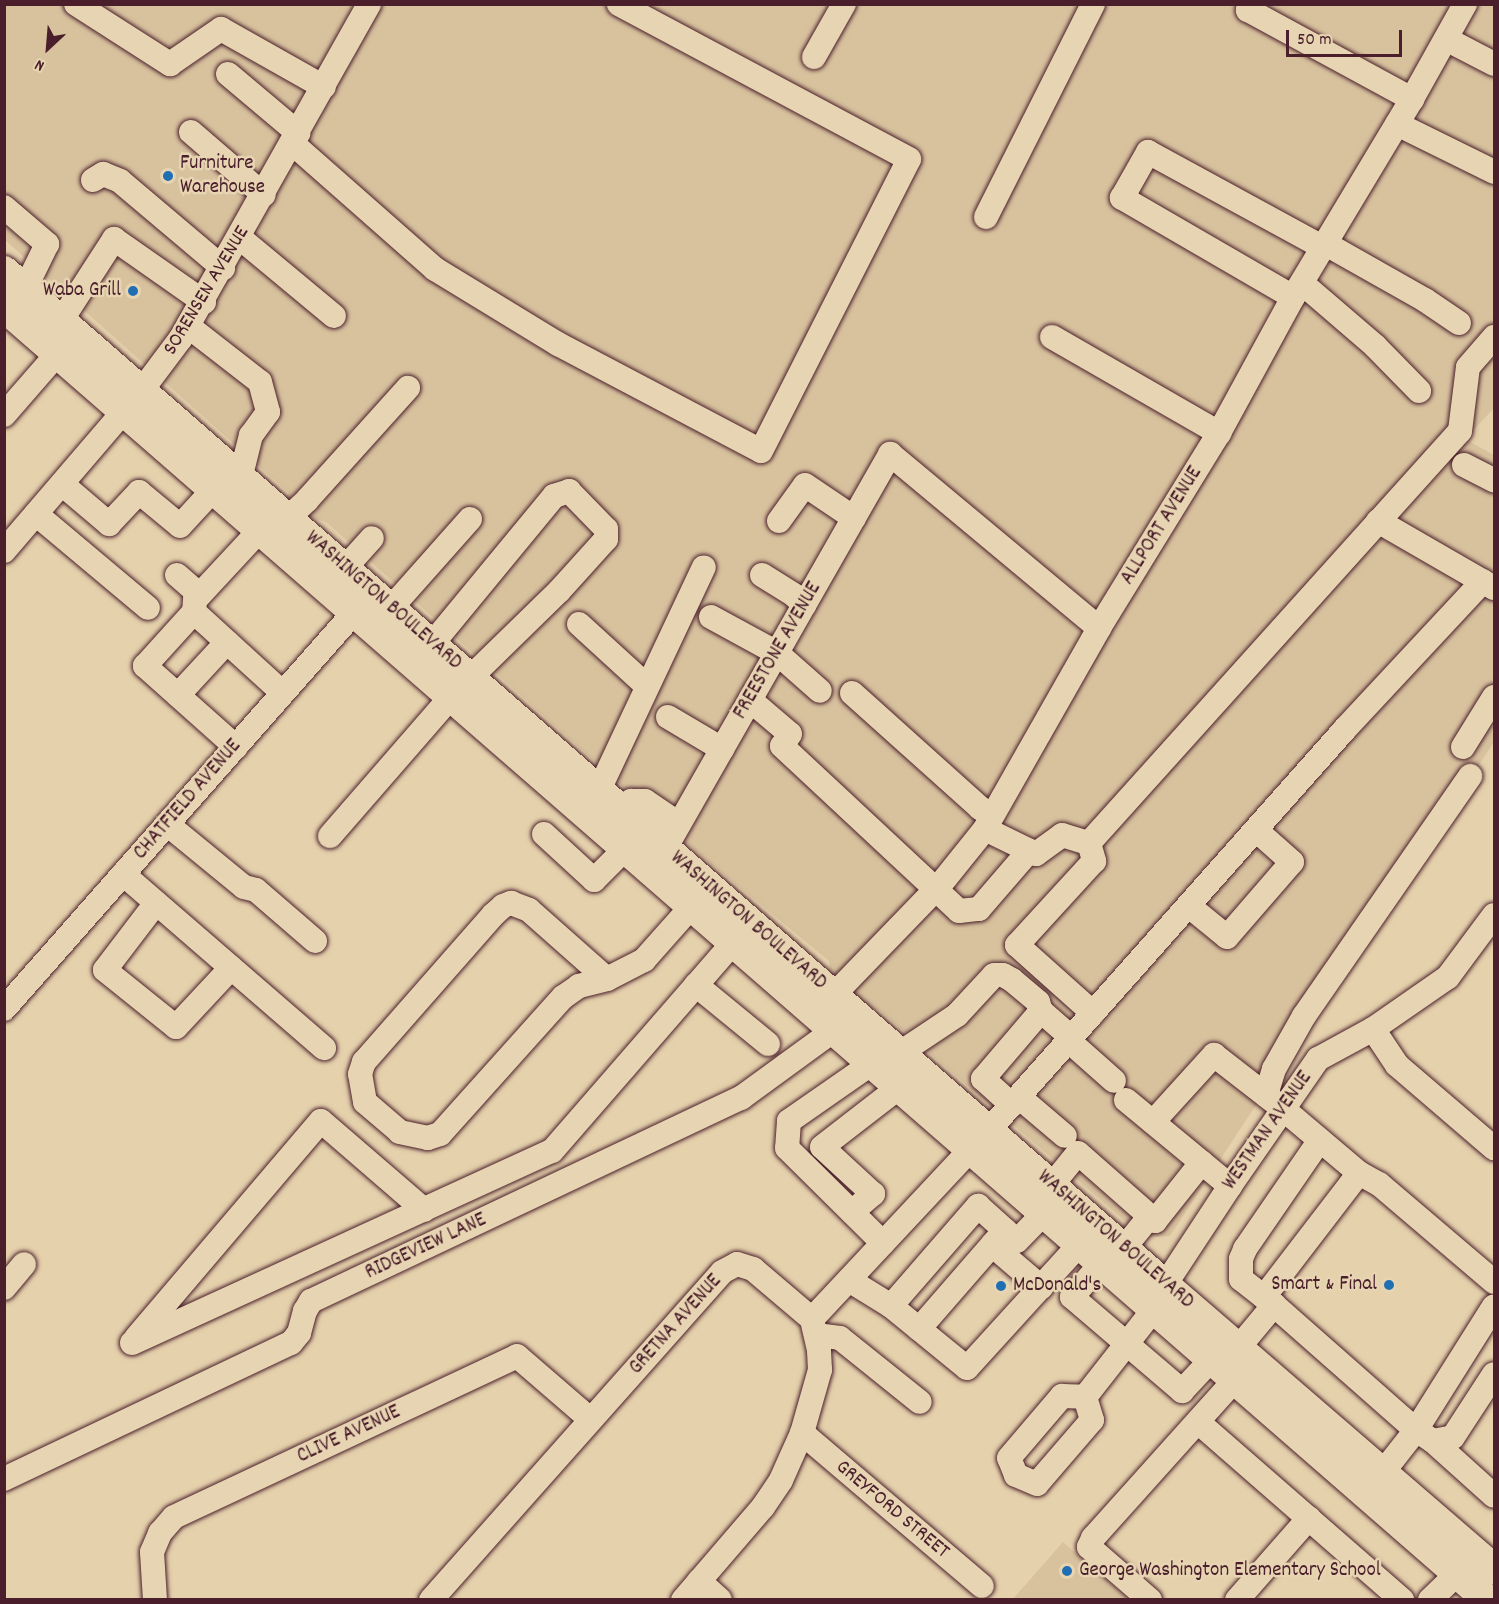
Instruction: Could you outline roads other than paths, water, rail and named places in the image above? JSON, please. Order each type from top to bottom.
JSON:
[{"type":"main road","name":"WASHINGTON BOULEVARD","points":[[11,289],[61,321],[214,489],[260,530],[432,644],[460,687],[599,790],[622,810],[672,836],[834,1014],[871,1064],[898,1088],[1052,1185],[1101,1252]]},
{"type":"main road","name":"WASHINGTON BOULEVARD","points":[[11,289],[57,354],[133,400],[242,475],[345,568],[372,604],[626,849],[733,944],[834,1014],[900,1053],[980,1140],[1043,1214],[1101,1252],[1160,1297],[1239,1347],[1494,1569]]},
{"type":"main road","name":"WASHINGTON BOULEVARD","points":[[1160,1297],[1211,1360],[1259,1399],[1488,1599]]},
{"type":"main road","points":[[1259,1399],[1291,1412],[1354,1466],[1383,1472]]},
{"type":"street","points":[[76,4],[170,64],[221,29],[324,87]]},
{"type":"street","name":"SORENSEN AVENUE","points":[[4,551],[133,400],[188,326],[240,238],[369,4]]},
{"type":"street","points":[[228,74],[435,269],[558,344],[761,451],[909,159],[619,4]]},
{"type":"street","points":[[814,57],[843,4]]},
{"type":"street","points":[[986,217],[1093,4]]},
{"type":"street","points":[[1251,4],[1248,10],[1412,99]]},
{"type":"street","name":"ALLPORT AVENUE","points":[[834,1014],[988,823],[1099,628],[1219,433],[1298,290],[1412,99],[1465,4]]},
{"type":"street","points":[[1446,39],[1494,64]]},
{"type":"street","points":[[1397,124],[1494,172]]},
{"type":"street","points":[[191,132],[264,195]]},
{"type":"street","points":[[1419,391],[1375,346],[1298,290],[1122,198],[1148,152],[1425,300],[1459,323]]},
{"type":"street","points":[[93,180],[103,174],[120,181],[223,268]]},
{"type":"street","points":[[4,207],[47,244],[11,289]]},
{"type":"street","points":[[240,238],[334,316]]},
{"type":"street","points":[[61,321],[114,239],[204,302]]},
{"type":"street","points":[[188,326],[260,382],[268,412],[251,435],[242,475]]},
{"type":"street","points":[[1089,843],[1460,431],[1468,367],[1494,337]]},
{"type":"street","points":[[1052,338],[1219,433]]},
{"type":"street","points":[[4,415],[57,354]]},
{"type":"street","points":[[288,518],[408,388]]},
{"type":"street","name":"FREESTONE AVENUE","points":[[672,836],[890,454],[1099,628]]},
{"type":"street","points":[[1464,465],[1494,480]]},
{"type":"street","points":[[62,484],[109,524],[139,492],[180,526],[214,489]]},
{"type":"street","points":[[779,521],[805,485],[854,518]]},
{"type":"street","points":[[330,836],[460,687],[559,591],[606,539],[606,529],[569,491],[554,496],[432,644]]},
{"type":"street","points":[[36,514],[148,608]]},
{"type":"street","name":"CHATFIELD AVENUE","points":[[4,1009],[283,693],[372,604],[470,519]]},
{"type":"street","points":[[683,1599],[763,1507],[781,1480],[802,1433],[820,1370],[814,1327],[849,1280],[1016,1101],[1256,830],[1489,585],[1378,520]]},
{"type":"street","points":[[236,747],[145,666],[260,530]]},
{"type":"street","points":[[345,568],[372,538]]},
{"type":"street","points":[[599,790],[704,567]]},
{"type":"street","points":[[177,575],[227,642],[283,693]]},
{"type":"street","points":[[762,575],[795,596],[804,605]]},
{"type":"street","points":[[711,617],[777,653],[820,691]]},
{"type":"street","points":[[579,624],[647,686]]},
{"type":"street","points":[[178,695],[227,642]]},
{"type":"street","points":[[852,693],[980,808],[988,823],[1029,851],[1036,854],[1062,835],[1089,843]]},
{"type":"street","points":[[1462,747],[1494,697]]},
{"type":"street","points":[[750,700],[790,734],[782,746],[959,910],[979,909],[1029,851]]},
{"type":"street","points":[[668,717],[722,749]]},
{"type":"street","points":[[1274,1102],[1274,1069],[1315,999],[1383,905],[1470,776]]},
{"type":"street","points":[[167,824],[244,887],[256,890],[315,940]]},
{"type":"street","points":[[1189,906],[1227,937],[1292,862],[1256,830]]},
{"type":"street","points":[[544,834],[594,880],[626,849]]},
{"type":"street","points":[[1089,843],[1094,861],[1017,945],[1093,1013]]},
{"type":"street","points":[[123,874],[324,1048]]},
{"type":"street","points":[[156,903],[105,970],[176,1027],[231,968]]},
{"type":"street","points":[[607,979],[535,916],[511,903],[503,906],[374,1048],[360,1074],[365,1102],[400,1132],[428,1138],[440,1134],[570,991],[579,986],[607,979],[629,970],[644,960],[691,907]]},
{"type":"street","name":"WESTMAN AVENUE","points":[[1085,1397],[1128,1344],[1160,1297],[1230,1186],[1274,1102],[1318,1059],[1373,1029],[1448,977],[1494,915]]},
{"type":"street","points":[[423,1210],[321,1121],[132,1343],[256,1287],[552,1151],[733,944]]},
{"type":"street","points":[[900,1053],[957,1015],[994,975],[1003,975],[1038,1002],[1041,1011],[1153,1122],[1230,1186]]},
{"type":"street","points":[[696,985],[768,1044]]},
{"type":"street","points":[[1041,1011],[983,1078],[1065,1136]]},
{"type":"street","name":"RIDGEVIEW LANE","points":[[4,1479],[291,1343],[299,1334],[305,1311],[311,1301],[741,1098],[834,1014]]},
{"type":"street","points":[[1373,1029],[1397,1065],[1494,1148]]},
{"type":"street","points":[[1153,1122],[1214,1055],[1359,1173],[1379,1184],[1494,1282]]},
{"type":"street","points":[[871,1064],[789,1121],[787,1148],[883,1243]]},
{"type":"street","points":[[852,1212],[873,1194],[822,1147],[898,1088]]},
{"type":"street","points":[[1320,1140],[1245,1249],[1241,1259],[1241,1279],[1494,1496]]},
{"type":"street","points":[[1052,1185],[1078,1153],[1155,1221],[1202,1162]]},
{"type":"street","points":[[1239,1347],[1359,1173]]},
{"type":"street","points":[[891,1306],[978,1206],[998,1238],[1041,1287]]},
{"type":"street","points":[[998,1238],[1017,1241],[1043,1214]]},
{"type":"street","points":[[849,1280],[891,1306],[967,1368],[1041,1287],[1101,1252],[1150,1216]]},
{"type":"street","points":[[920,1329],[998,1238]]},
{"type":"street","points":[[1101,1252],[1072,1297],[1182,1391],[1211,1360]]},
{"type":"street","points":[[4,1288],[24,1264]]},
{"type":"street","name":"GRETNA AVENUE","points":[[431,1599],[722,1272],[737,1264],[753,1269],[814,1327]]},
{"type":"street","points":[[1383,1472],[1424,1435],[1494,1306]]},
{"type":"street","points":[[814,1327],[840,1338],[920,1402]]},
{"type":"street","name":"CLIVE AVENUE","points":[[155,1599],[152,1552],[160,1533],[174,1517],[517,1356],[590,1419]]},
{"type":"street","points":[[1424,1435],[1453,1437],[1494,1374]]},
{"type":"street","points":[[1150,1599],[1089,1547],[1093,1538],[1235,1380]]},
{"type":"street","points":[[1198,1422],[1402,1599]]},
{"type":"street","name":"GREYFORD STREET","points":[[802,1433],[982,1586]]},
{"type":"street","points":[[1237,1599],[1309,1518]]},
{"type":"street","points":[[1430,1599],[1458,1573]]},
{"type":"street","points":[[699,1581],[720,1599]]},
{"type":"place","name":"Furniture Warehouse","points":[[168,176]]},
{"type":"place","name":"Waba Grill","points":[[133,291]]},
{"type":"place","name":"Smart & Final","points":[[1389,1285]]},
{"type":"place","name":"McDonald's","points":[[1001,1286]]},
{"type":"place","name":"George Washington Elementary School","points":[[1067,1571]]}]
